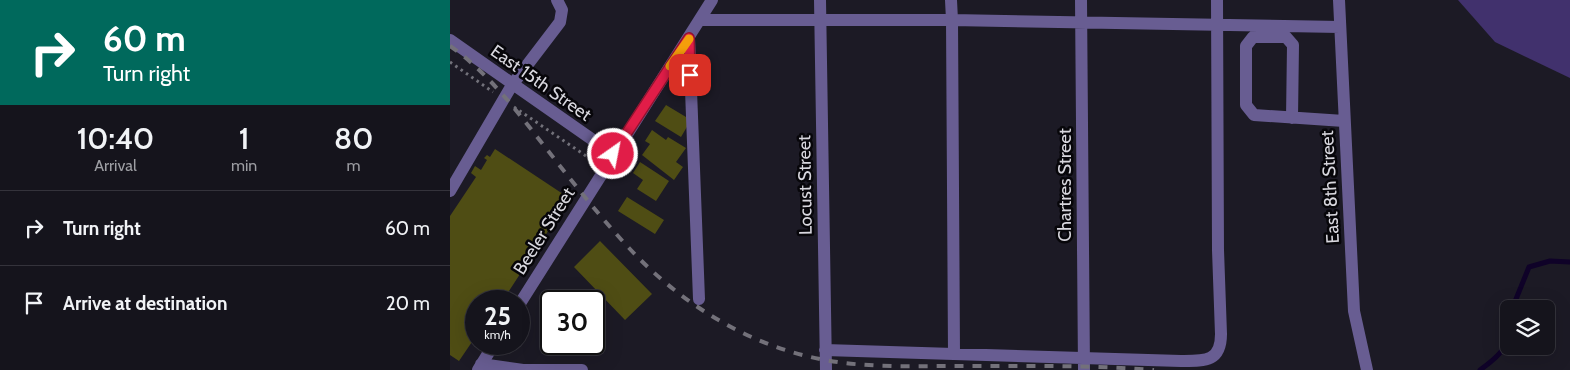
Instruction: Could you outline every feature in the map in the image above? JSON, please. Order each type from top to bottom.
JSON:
[{"type":"street","points":[[450,190],[512,85],[560,22],[562,10],[557,0]]},
{"type":"street","name":"Beeler Street","points":[[528,290],[712,0]]},
{"type":"street","name":"Locust Street","points":[[820,0],[826,370]]},
{"type":"street","points":[[951,0],[954,354]]},
{"type":"street","name":"Chartres Street","points":[[1081,0],[1084,364]]},
{"type":"street","points":[[825,350],[954,354],[1084,364],[1195,361],[1216,354],[1221,347],[1218,250],[1217,0]]},
{"type":"street","name":"East 8th Street","points":[[1339,0],[1354,311],[1366,370]]},
{"type":"street","points":[[700,20],[952,20],[1340,27]]},
{"type":"street","points":[[1292,118],[1293,45],[1286,37],[1253,37],[1246,46],[1246,105],[1254,116],[1344,121]]},
{"type":"street","points":[[689,38],[699,299]]},
{"type":"street","name":"East 15th Street","points":[[450,40],[613,154]]},
{"type":"street","points":[[487,355],[480,367],[523,370],[582,370]]},
{"type":"path","points":[[450,62],[592,159],[588,167]]},
{"type":"shaded area","points":[[1458,0],[1570,0],[1570,78],[1495,42]]},
{"type":"building","points":[[666,105],[691,120],[681,137],[655,121]]},
{"type":"building","points":[[652,130],[666,140],[668,137],[686,148],[676,162],[683,167],[674,180],[642,155],[650,144],[645,141]]},
{"type":"building","points":[[495,149],[566,196],[551,219],[554,222],[510,290],[465,290],[465,352],[459,361],[450,355],[450,216],[476,177],[471,173],[475,166],[481,170],[487,160],[484,158],[487,155],[490,157]]},
{"type":"building","points":[[640,162],[669,181],[656,201],[637,189],[643,180],[633,173]]},
{"type":"building","points":[[627,197],[664,220],[655,234],[618,211]]},
{"type":"building","points":[[600,241],[652,294],[625,320],[605,299],[605,290],[596,290],[574,267]]},
{"type":"waterway","points":[[1516,300],[1529,267],[1550,261],[1570,262]]},
{"type":"waterway","points":[[1480,370],[1500,354]]},
{"type":"railway","points":[[450,46],[474,65],[503,95],[598,213],[649,268],[694,304],[718,320],[743,333],[797,353],[841,363],[908,366],[1031,366],[1154,370]]},
{"type":"slow traffic","points":[[670,66],[689,39]]},
{"type":"route","points":[[613,154],[689,38],[690,75]]}]
